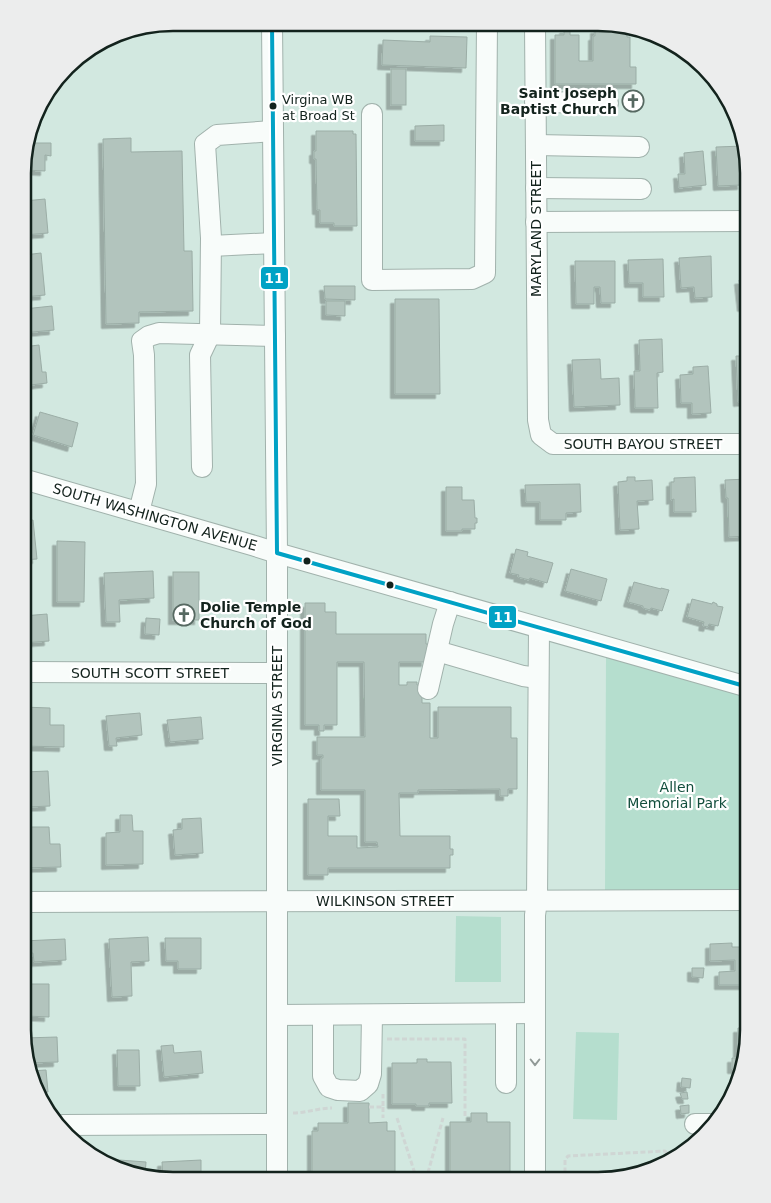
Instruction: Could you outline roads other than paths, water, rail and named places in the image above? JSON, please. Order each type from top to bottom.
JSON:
[{"type":"street","name":"VIRGINIA STREET","points":[[272,31],[277,553],[278,1015],[282,1119],[278,1172]]},
{"type":"street","points":[[372,114],[372,280],[472,279],[485,273],[487,31]]},
{"type":"street","name":"MARYLAND STREET","points":[[535,31],[538,420],[541,435]]},
{"type":"street","points":[[535,102],[608,103]]},
{"type":"street","points":[[202,467],[200,355],[210,334],[211,246],[204,144],[217,135],[273,131]]},
{"type":"street","points":[[536,146],[639,147]]},
{"type":"street","points":[[536,188],[642,189]]},
{"type":"street","points":[[536,222],[740,222]]},
{"type":"street","points":[[211,246],[274,243]]},
{"type":"street","points":[[139,512],[146,484],[144,355],[142,341],[158,333],[275,336]]},
{"type":"street","name":"SOUTH BAYOU STREET","points":[[541,435],[553,444],[740,444]]},
{"type":"street","name":"SOUTH WASHINGTON AVENUE","points":[[31,481],[739,685]]},
{"type":"street","points":[[428,689],[450,602]]},
{"type":"street","points":[[535,1172],[534,915],[537,901],[539,628]]},
{"type":"street","points":[[437,651],[523,676],[538,678]]},
{"type":"street","name":"SOUTH SCOTT STREET","points":[[31,672],[277,673]]},
{"type":"street","name":"WILKINSON STREET","points":[[31,902],[739,900]]},
{"type":"street","points":[[278,1015],[535,1013]]},
{"type":"street","points":[[323,1015],[323,1076],[329,1087],[338,1090],[360,1091],[368,1084],[371,1074],[372,1014]]},
{"type":"street","points":[[506,1014],[506,1083]]},
{"type":"street","points":[[69,1125],[282,1119]]},
{"type":"place","name":"Saint Joseph Baptist Church","points":[[633,101]]},
{"type":"place","name":"Virgina WB at Broad St","points":[[273,106]]},
{"type":"place","name":"Dolie Temple Church of God","points":[[184,615]]},
{"type":"park label","name":"Allen Memorial Park","points":[[677,796]]}]
